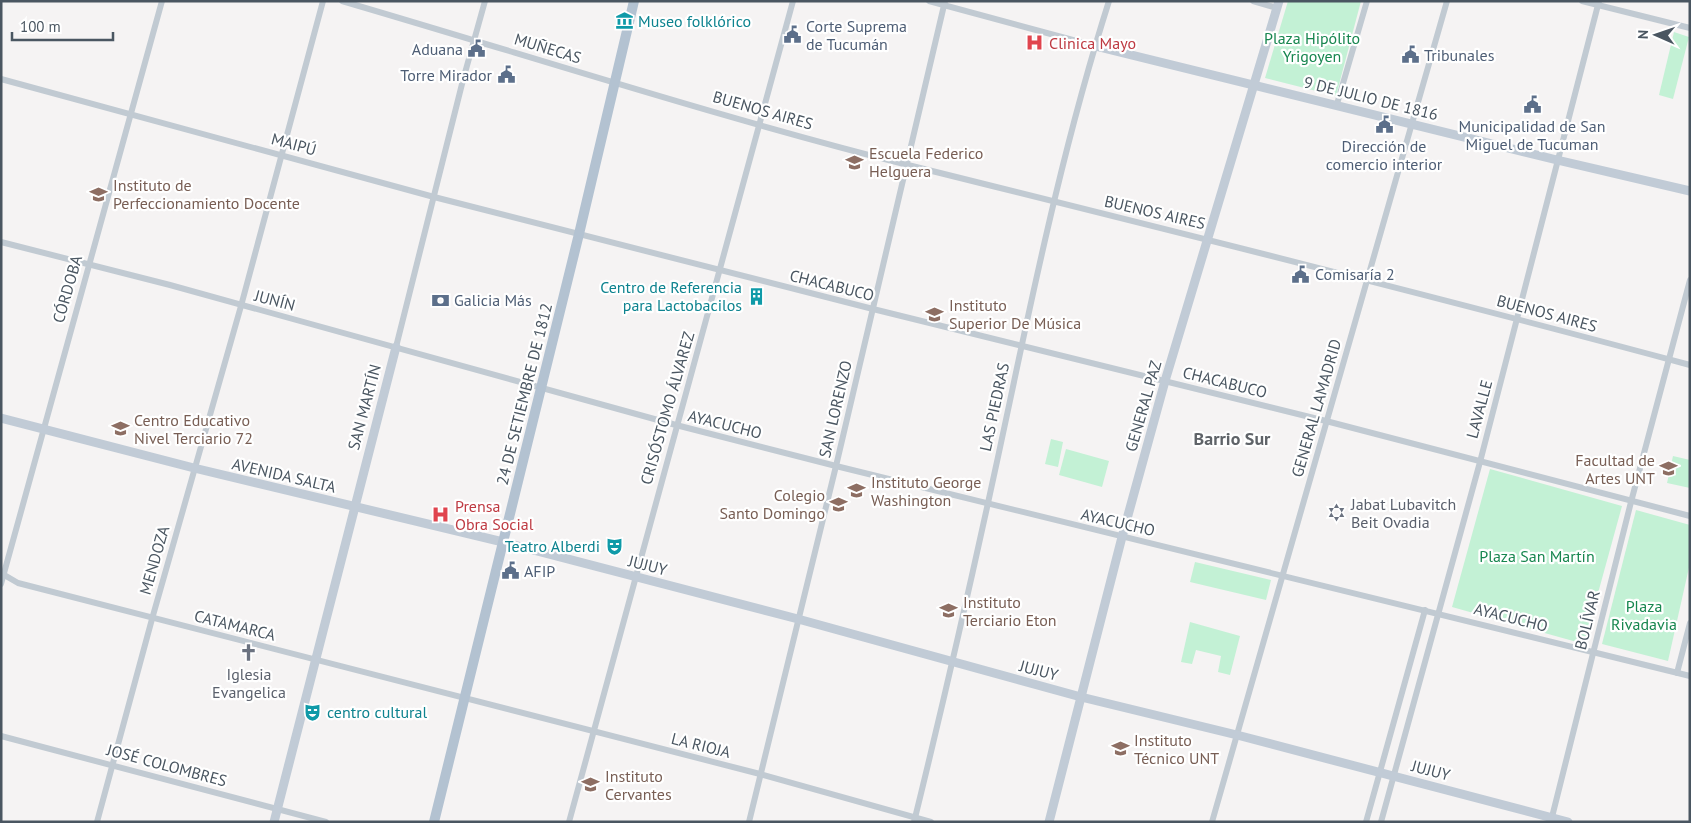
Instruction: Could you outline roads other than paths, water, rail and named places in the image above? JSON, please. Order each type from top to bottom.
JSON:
[{"type":"main road","name":"24 DE SETIEMBRE DE 1812","points":[[434,822],[542,386],[634,1]]},
{"type":"street","name":"CÓRDOBA","points":[[1,584],[2,574],[162,1]]},
{"type":"street","name":"MENDOZA","points":[[97,822],[194,468],[242,306],[323,1]]},
{"type":"street","name":"MUÑECAS","points":[[342,1],[614,82]]},
{"type":"street","name":"SAN MARTÍN","points":[[274,822],[485,1]]},
{"type":"street","name":"CRISÓSTOMO ÁLVAREZ","points":[[569,822],[634,577],[721,271],[792,1]]},
{"type":"street","name":"9 DE JULIO DE 1816","points":[[929,1],[945,3],[1095,46],[1690,191]]},
{"type":"street","name":"LAS PIEDRAS","points":[[915,820],[933,750],[950,662],[987,505],[1053,202],[1109,1]]},
{"type":"street","points":[[1253,1],[1278,4]]},
{"type":"street","points":[[1337,104],[1367,1]]},
{"type":"street","name":"GENERAL LAMADRID","points":[[1212,822],[1446,1]]},
{"type":"street","points":[[1582,1],[1598,3],[1690,28]]},
{"type":"street","name":"SAN LORENZO","points":[[748,822],[836,466],[945,3]]},
{"type":"street","name":"LAVALLE","points":[[1381,822],[1480,462],[1598,3]]},
{"type":"street","name":"GENERAL PAZ","points":[[1049,822],[1122,537],[1165,381],[1278,4]]},
{"type":"street","name":"MAIPÚ","points":[[1,80],[434,197],[579,234]]},
{"type":"street","name":"BUENOS AIRES","points":[[614,82],[907,164],[1053,202],[1208,239],[1690,365]]},
{"type":"street","name":"CHACABUCO","points":[[579,234],[1326,421],[1690,516]]},
{"type":"street","name":"JUNÍN","points":[[2,244],[88,264],[542,386]]},
{"type":"street","name":"BOLÍVAR","points":[[1552,820],[1631,502],[1690,280]]},
{"type":"street","name":"AYACUCHO","points":[[542,386],[676,425],[987,505],[1690,676]]},
{"type":"street","name":"AVENIDA SALTA","points":[[1,418],[194,468],[503,542]]},
{"type":"street","name":"JUJUY","points":[[503,542],[798,619],[950,662],[1237,734],[1552,820],[1568,822]]},
{"type":"street","name":"CATAMARCA","points":[[2,574],[18,583],[152,619],[464,698]]},
{"type":"street","points":[[1366,822],[1425,610]]},
{"type":"street","points":[[1677,673],[1690,624]]},
{"type":"street","name":"LA RIOJA","points":[[464,698],[760,774],[915,820],[931,822]]},
{"type":"street","name":"JOSÉ COLOMBRES","points":[[1,736],[326,822]]},
{"type":"place","name":"Museo folklórico","points":[[624,21]]},
{"type":"place","name":"Corte Suprema de Tucumán","points":[[792,35]]},
{"type":"place","name":"Clinica Mayo","points":[[1035,43]]},
{"type":"place","name":"Aduana","points":[[477,49]]},
{"type":"place","name":"Tribunales","points":[[1410,55]]},
{"type":"place","name":"Torre Mirador","points":[[506,75]]},
{"type":"place","name":"Municipalidad de San Miguel de Tucuman","points":[[1532,105]]},
{"type":"place","name":"Dirección de comercio interior","points":[[1384,125]]},
{"type":"place","name":"Escuela Federico Helguera","points":[[855,162]]},
{"type":"place","name":"Instituto de Perfeccionamiento Docente","points":[[99,194]]},
{"type":"place","name":"Comisaría 2","points":[[1301,274]]},
{"type":"place","name":"Centro de Referencia para Lactobacilos","points":[[756,296]]},
{"type":"place","name":"Galicia Más","points":[[440,300]]},
{"type":"place","name":"Instituto Superior De Música","points":[[935,314]]},
{"type":"place","name":"Centro Educativo Nivel Terciario 72","points":[[120,429]]},
{"type":"place","name":"Facultad de Artes UNT","points":[[1669,469]]},
{"type":"place","name":"Instituto George Washington","points":[[857,491]]},
{"type":"place","name":"Colegio Santo Domingo","points":[[839,504]]},
{"type":"place","name":"Jabat Lubavitch Beit Ovadia","points":[[1337,513]]},
{"type":"place","name":"Prensa Obra Social","points":[[441,515]]},
{"type":"place","name":"Teatro Alberdi","points":[[614,546]]},
{"type":"place","name":"AFIP","points":[[510,571]]},
{"type":"place","name":"Instituto Terciario Eton","points":[[949,611]]},
{"type":"place","name":"Iglesia Evangelica","points":[[249,652]]},
{"type":"place","name":"centro cultural","points":[[313,712]]},
{"type":"place","name":"Instituto Técnico UNT","points":[[1120,749]]},
{"type":"place","name":"Instituto Cervantes","points":[[591,785]]},
{"type":"district","name":"Barrio Sur","points":[[1232,439]]},
{"type":"park label","name":"Plaza Hipólito Yrigoyen","points":[[1312,47]]},
{"type":"park label","name":"Plaza San Martín","points":[[1537,556]]},
{"type":"park label","name":"Plaza Rivadavia","points":[[1644,615]]}]
